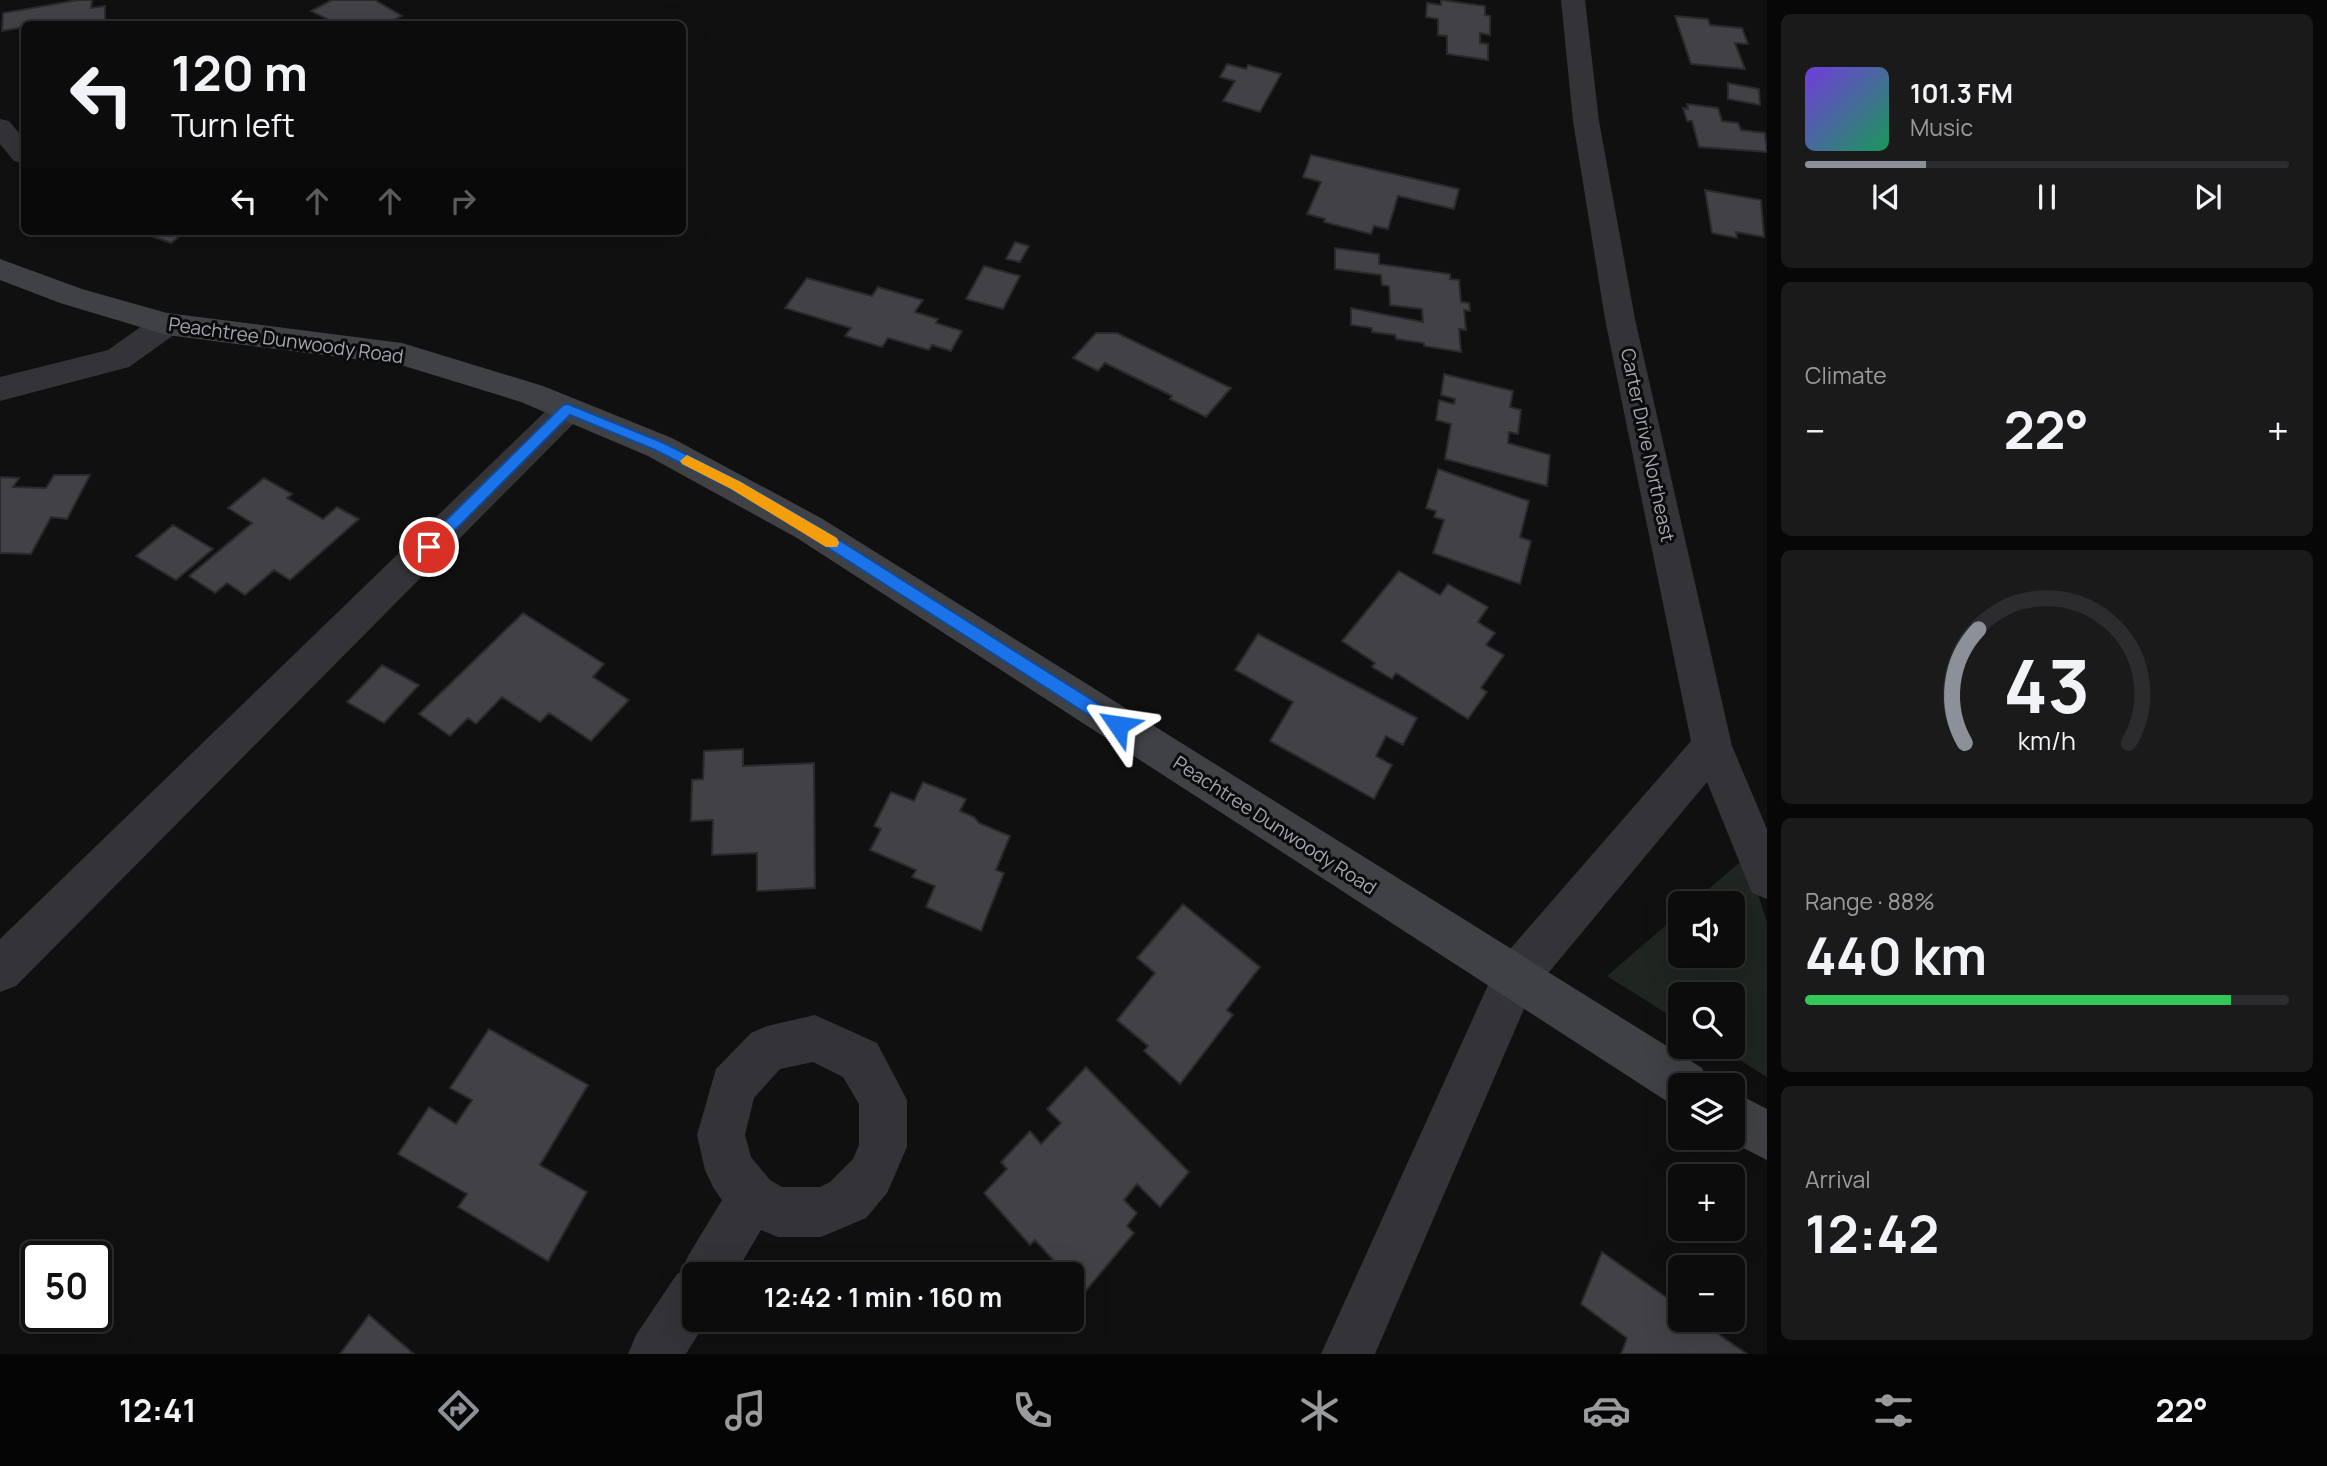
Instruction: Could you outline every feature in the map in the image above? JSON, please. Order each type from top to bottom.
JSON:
[{"type":"main road","name":"Peachtree Dunwoody Road","points":[[0,269],[71,296],[167,324],[402,354],[532,394],[660,447],[736,486],[808,528],[1668,1074]]},
{"type":"main road","points":[[1745,1123],[1767,1136]]},
{"type":"street","name":"Carter Drive Northeast","points":[[1573,0],[1586,121],[1620,319],[1712,746],[1767,879]]},
{"type":"street","points":[[0,127],[21,152]]},
{"type":"street","points":[[0,389],[118,359],[167,324]]},
{"type":"street","points":[[0,970],[568,409]]},
{"type":"street","points":[[1348,1354],[1514,979],[1712,746]]},
{"type":"street","points":[[713,1262],[752,1198]]},
{"type":"street","points":[[655,1354],[682,1312]]},
{"type":"shaded area","points":[[1746,857],[1767,922],[1767,1077],[1738,1059],[1745,1059],[1745,982],[1668,982],[1668,1014],[1607,976],[1668,923],[1668,968],[1745,968],[1745,891],[1706,891]]},
{"type":"building","points":[[92,0],[91,8],[105,6],[105,21],[21,21],[21,28],[2,31],[3,13]]},
{"type":"building","points":[[332,0],[375,0],[402,16],[391,21],[331,21],[311,11]]},
{"type":"building","points":[[1441,0],[1485,6],[1485,15],[1490,16],[1490,35],[1480,33],[1480,43],[1488,44],[1488,60],[1447,54],[1447,36],[1438,35],[1438,19],[1426,17],[1427,3],[1441,5]]},
{"type":"building","points":[[1675,16],[1708,19],[1710,25],[1742,28],[1748,44],[1735,43],[1745,69],[1691,64]]},
{"type":"building","points":[[1227,64],[1246,69],[1248,65],[1281,74],[1260,112],[1223,101],[1235,81],[1220,77]]},
{"type":"building","points":[[1728,83],[1759,89],[1760,105],[1728,99]]},
{"type":"building","points":[[1687,104],[1718,108],[1722,121],[1738,123],[1741,130],[1765,133],[1767,152],[1699,147],[1692,121],[1687,121],[1683,108],[1688,109]]},
{"type":"building","points":[[1311,155],[1459,189],[1454,209],[1398,196],[1388,229],[1374,226],[1371,234],[1324,222],[1325,219],[1307,214],[1321,182],[1303,177]]},
{"type":"building","points":[[1705,190],[1761,200],[1764,237],[1736,232],[1737,238],[1712,233]]},
{"type":"building","points":[[148,235],[181,235],[171,243]]},
{"type":"building","points":[[1015,242],[1029,246],[1020,262],[1006,259]]},
{"type":"building","points":[[1335,248],[1379,254],[1379,264],[1450,274],[1450,279],[1459,280],[1461,302],[1469,303],[1470,311],[1464,310],[1466,330],[1459,329],[1461,352],[1424,346],[1424,343],[1396,339],[1395,335],[1372,332],[1372,328],[1351,325],[1351,308],[1423,322],[1422,309],[1390,305],[1389,286],[1382,285],[1381,275],[1335,269]]},
{"type":"building","points":[[984,266],[1020,276],[1003,309],[966,299]]},
{"type":"building","points":[[807,278],[872,296],[878,287],[923,300],[915,312],[938,319],[936,323],[962,331],[951,351],[932,345],[929,350],[888,338],[882,347],[845,336],[851,328],[785,308]]},
{"type":"building","points":[[1096,333],[1117,333],[1231,388],[1206,417],[1170,399],[1172,396],[1105,363],[1098,371],[1073,358]]},
{"type":"building","points":[[1444,374],[1513,391],[1510,407],[1521,410],[1518,434],[1509,432],[1508,443],[1550,455],[1547,486],[1445,459],[1451,424],[1436,420],[1439,400],[1454,404],[1455,399],[1441,395]]},
{"type":"building","points":[[1438,469],[1529,501],[1520,537],[1531,541],[1520,584],[1433,553],[1444,520],[1434,517],[1436,511],[1426,508]]},
{"type":"building","points":[[54,475],[90,475],[67,519],[51,517],[31,554],[0,553],[0,477],[19,478],[13,487],[46,488]]},
{"type":"building","points":[[264,478],[292,494],[287,498],[323,519],[337,507],[359,519],[290,580],[274,570],[245,595],[227,583],[215,593],[189,576],[252,523],[228,508]]},
{"type":"building","points":[[173,525],[213,549],[176,580],[136,556]]},
{"type":"building","points":[[1399,571],[1440,595],[1448,584],[1488,607],[1478,622],[1495,633],[1486,645],[1504,655],[1481,688],[1487,692],[1468,719],[1396,673],[1392,679],[1372,667],[1375,663],[1342,641]]},
{"type":"building","points":[[523,613],[604,664],[593,677],[629,700],[591,741],[549,713],[540,722],[502,697],[476,724],[468,718],[450,736],[419,714]]},
{"type":"building","points":[[1258,634],[1417,718],[1403,745],[1386,736],[1376,756],[1392,765],[1374,799],[1270,741],[1293,702],[1235,670]]},
{"type":"building","points":[[382,665],[419,685],[384,723],[347,702]]},
{"type":"building","points":[[743,749],[743,766],[814,763],[815,888],[757,891],[757,853],[712,855],[713,820],[691,821],[692,780],[703,779],[704,751]]},
{"type":"building","points":[[923,782],[966,799],[960,811],[974,817],[979,823],[1010,836],[996,870],[1004,873],[981,931],[926,907],[935,886],[912,877],[916,870],[870,850],[881,829],[874,826],[891,792],[914,801]]},
{"type":"building","points":[[1183,904],[1260,967],[1227,1010],[1233,1015],[1180,1084],[1144,1051],[1148,1046],[1117,1020],[1155,973],[1137,958]]},
{"type":"building","points":[[489,1029],[588,1085],[540,1165],[587,1192],[548,1261],[458,1207],[467,1194],[398,1154],[429,1107],[456,1124],[472,1100],[450,1088]]},
{"type":"building","points":[[1086,1067],[1189,1172],[1160,1207],[1137,1184],[1124,1200],[1137,1213],[1127,1226],[1134,1233],[1084,1293],[1084,1262],[1055,1262],[1035,1240],[1030,1245],[984,1193],[1007,1169],[1001,1162],[1030,1131],[1041,1144],[1061,1123],[1047,1109]]},
{"type":"building","points":[[1602,1252],[1668,1299],[1668,1332],[1715,1332],[1747,1354],[1621,1354],[1627,1338],[1581,1304]]},
{"type":"building","points":[[369,1315],[414,1354],[340,1354]]},
{"type":"slow traffic","points":[[687,461],[736,486],[832,543]]},
{"type":"route","points":[[429,547],[568,409],[660,447],[736,486],[808,528],[1118,725]]}]
